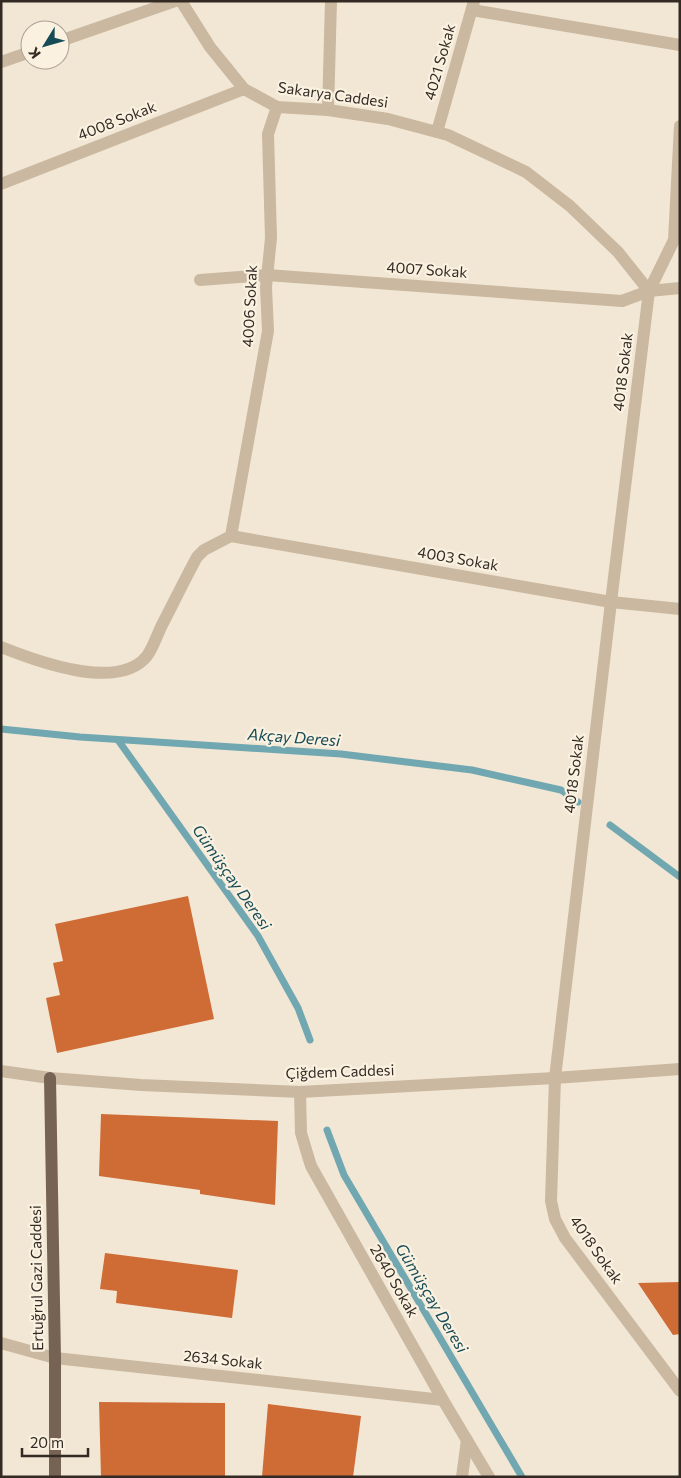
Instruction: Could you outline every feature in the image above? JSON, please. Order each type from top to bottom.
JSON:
[{"type":"main road","name":"Ertuğrul Gazi Caddesi","points":[[50,1078],[55,1477]]},
{"type":"street","points":[[70,38],[175,1]]},
{"type":"street","name":"Sakarya Caddesi","points":[[181,1],[210,47],[244,89],[277,107],[328,110],[388,119],[448,135],[526,172],[570,206],[618,252],[649,290]]},
{"type":"street","points":[[328,110],[331,1]]},
{"type":"street","points":[[473,6],[680,45]]},
{"type":"street","name":"4021 Sokak","points":[[437,132],[473,6]]},
{"type":"street","points":[[1,62],[20,55]]},
{"type":"street","name":"4008 Sokak","points":[[1,184],[244,89]]},
{"type":"street","name":"4006 Sokak","points":[[231,536],[268,331],[266,287],[271,238],[268,134],[277,107]]},
{"type":"street","name":"4018 Sokak","points":[[679,131],[674,240],[649,290],[554,1078],[551,1201],[555,1219],[565,1238],[680,1391]]},
{"type":"street","name":"4007 Sokak","points":[[200,280],[268,275],[622,301],[649,290]]},
{"type":"street","points":[[649,290],[680,288]]},
{"type":"street","points":[[1,648],[29,658],[84,672],[112,672],[131,668],[146,657],[197,556],[204,550],[231,536]]},
{"type":"street","name":"4003 Sokak","points":[[231,536],[611,602],[680,609]]},
{"type":"street","name":"Çiğdem Caddesi","points":[[1,1072],[141,1085],[300,1092],[680,1069]]},
{"type":"street","name":"2640 Sokak","points":[[300,1092],[301,1133],[311,1166],[443,1400],[489,1477]]},
{"type":"street","name":"2634 Sokak","points":[[1,1344],[55,1358],[443,1400]]},
{"type":"street","points":[[462,1477],[468,1440]]},
{"type":"building","points":[[188,896],[214,1019],[57,1053],[46,998],[60,995],[53,963],[63,961],[55,924]]},
{"type":"building","points":[[101,1114],[278,1121],[275,1205],[200,1194],[200,1190],[99,1176]]},
{"type":"building","points":[[105,1253],[238,1270],[232,1318],[116,1303],[117,1291],[100,1289]]},
{"type":"building","points":[[680,1282],[680,1334],[673,1335],[638,1283]]},
{"type":"building","points":[[99,1402],[225,1403],[225,1477],[101,1477]]},
{"type":"building","points":[[268,1404],[361,1416],[353,1477],[262,1477]]},
{"type":"waterway","name":"Akçay Deresi","points":[[1,729],[80,737],[341,754],[472,770],[561,790],[578,802]]},
{"type":"waterway","name":"Gümüşçay Deresi","points":[[118,740],[258,936],[298,1008],[310,1040]]},
{"type":"waterway","name":"Akçay Deresi","points":[[610,825],[680,877]]},
{"type":"waterway","name":"Gümüşçay Deresi","points":[[327,1130],[344,1175],[522,1477]]}]
